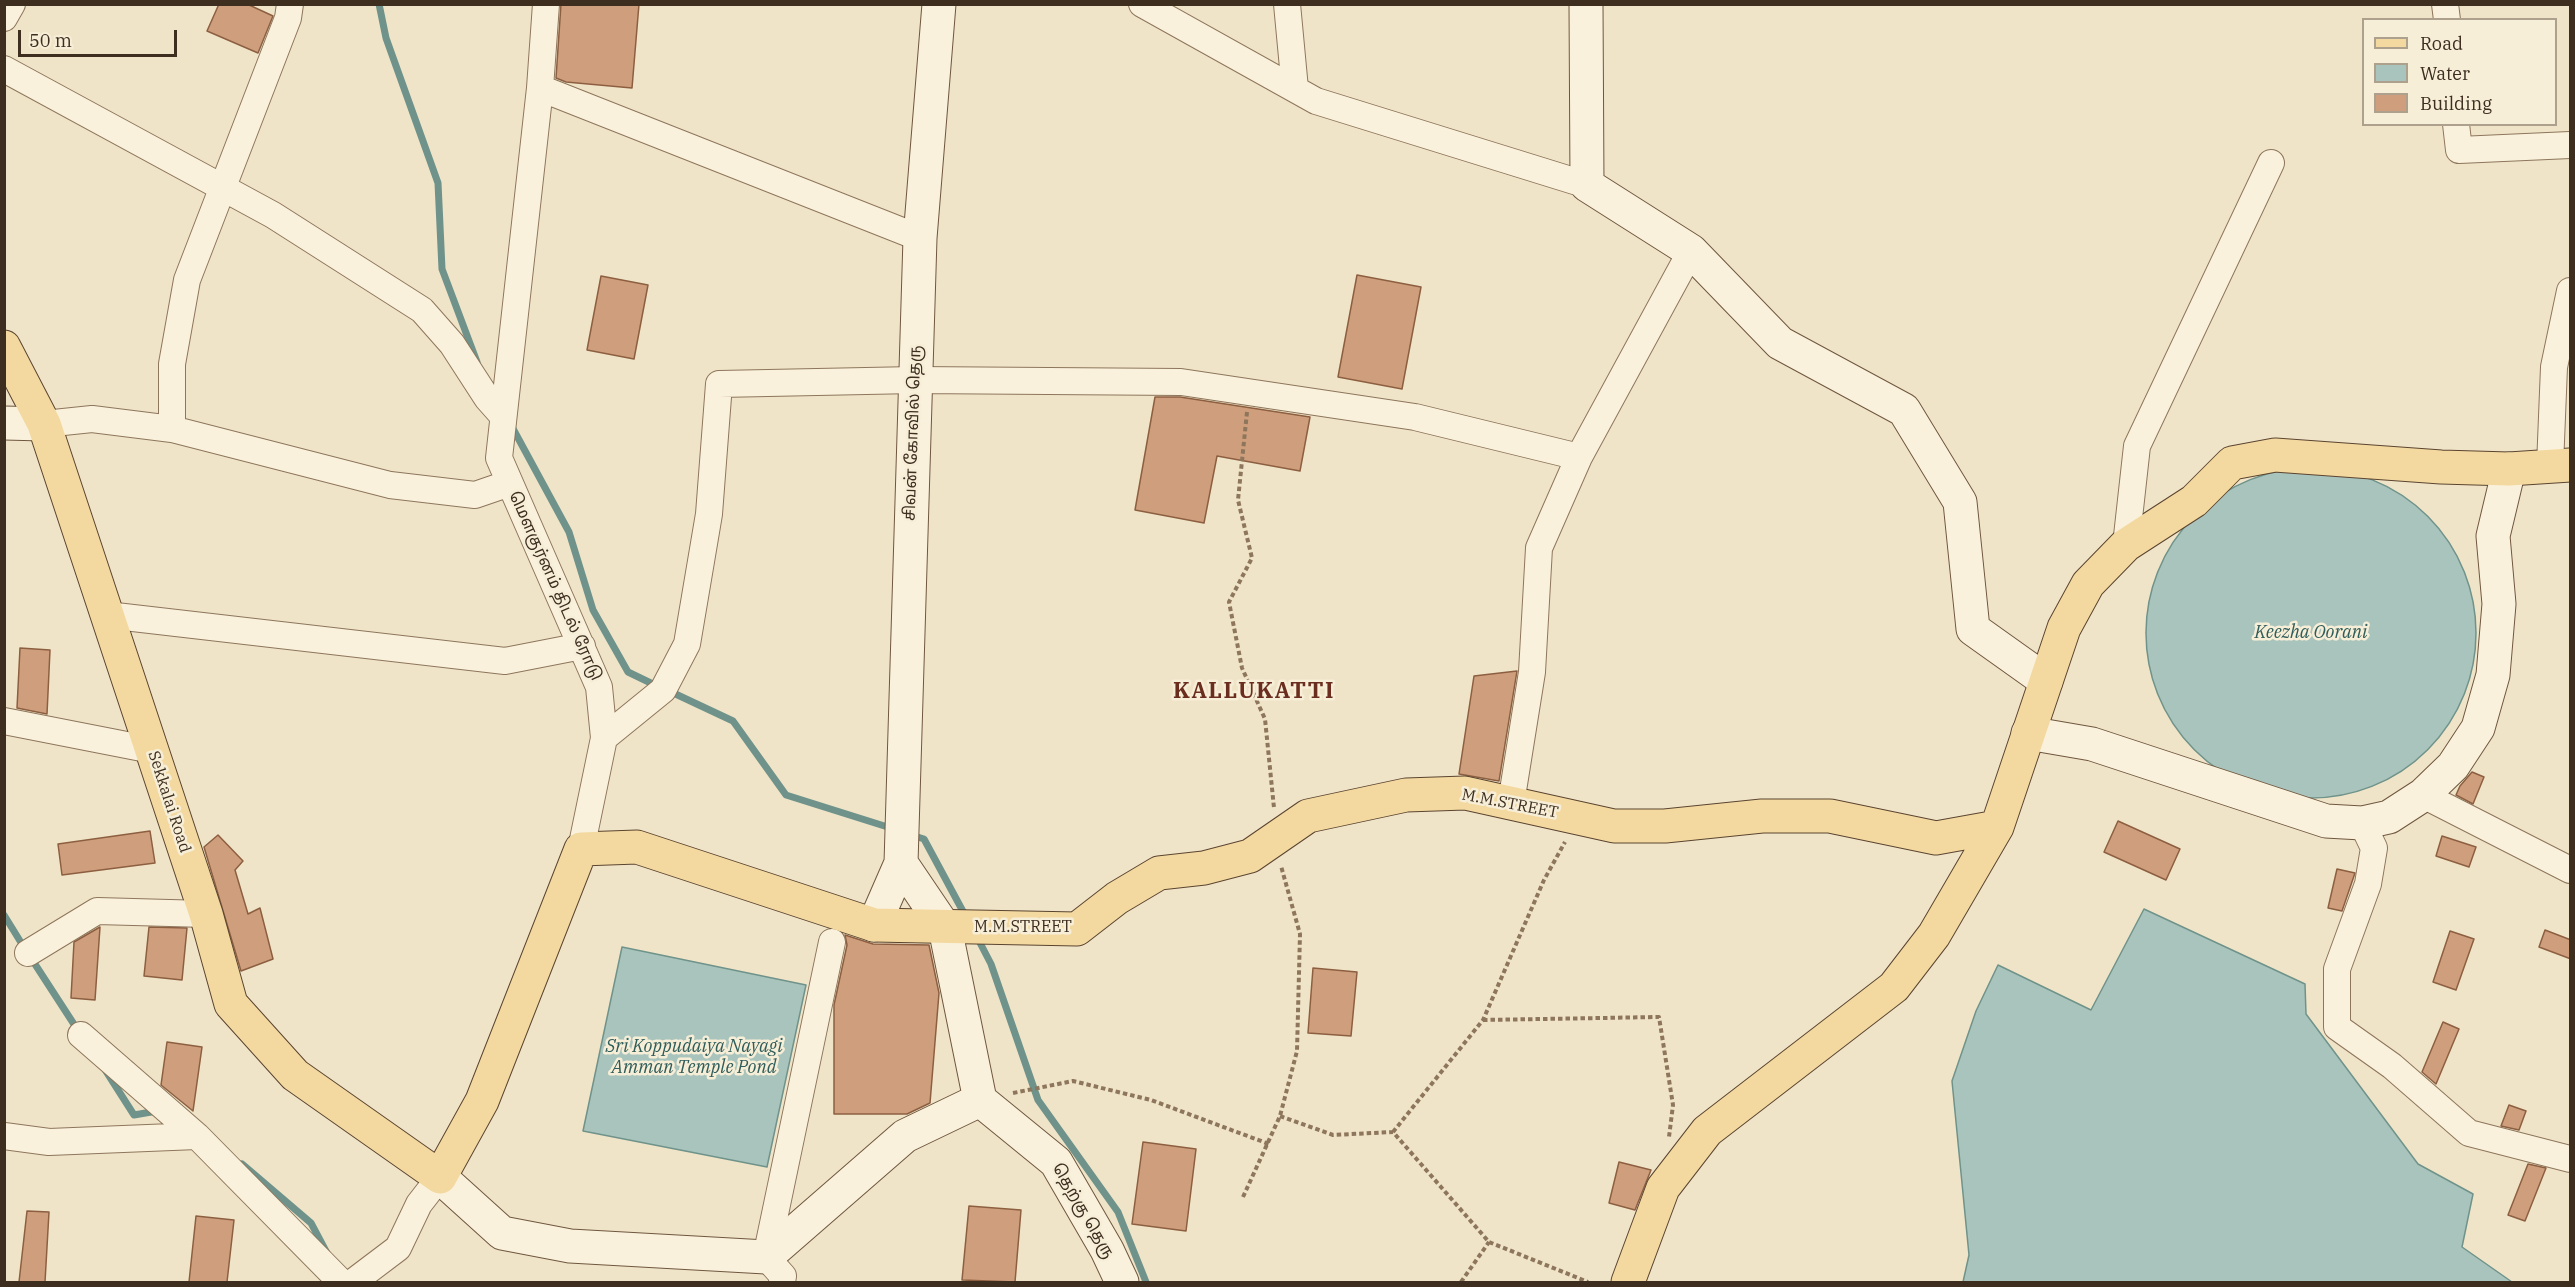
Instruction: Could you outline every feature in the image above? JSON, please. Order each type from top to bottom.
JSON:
[{"type":"main road","name":"Sekkalai Road","points":[[4,347],[45,424],[206,914],[231,1004],[295,1075],[440,1177]]},
{"type":"main road","points":[[1628,1282],[1663,1188],[1707,1131],[1894,987],[1934,935],[1997,827],[2064,628],[2088,584],[2126,545],[2194,501],[2232,463],[2275,455],[2509,469],[2560,465]]},
{"type":"main road","name":"M.M.STREET","points":[[581,849],[637,848],[874,925],[1077,929],[1117,898],[1159,873],[1204,868],[1250,856],[1308,816],[1406,795],[1465,793],[1614,826],[1665,826],[1762,816],[1830,816],[1936,838],[1997,827]]},
{"type":"main road","name":"மௌகுர்னம் திடல் ரோடு","points":[[440,1177],[483,1101],[581,849]]},
{"type":"street","points":[[4,18],[12,4]]},
{"type":"street","points":[[172,429],[172,364],[187,280],[284,29],[290,4]]},
{"type":"street","name":"மௌகுர்னம் திடல் ரோடு","points":[[546,4],[540,88],[499,458],[599,687],[604,738],[581,849]]},
{"type":"street","name":"சிவன் கோவில் தெரு","points":[[901,863],[920,238],[939,4]]},
{"type":"street","points":[[1142,4],[1316,101],[1587,185],[1691,251],[1780,343],[1904,410],[1960,502],[1973,629],[2046,681]]},
{"type":"street","points":[[1287,4],[1295,89]]},
{"type":"street","points":[[1586,4],[1587,185]]},
{"type":"street","points":[[4,69],[273,215],[422,310],[452,345],[487,398],[503,416]]},
{"type":"street","points":[[540,88],[920,238]]},
{"type":"street","points":[[2456,126],[2459,150],[2571,145]]},
{"type":"street","points":[[2126,545],[2137,446],[2271,163]]},
{"type":"street","points":[[1512,803],[1532,672],[1539,548],[1579,457],[1691,251]]},
{"type":"street","points":[[2560,465],[2554,367],[2571,291]]},
{"type":"street","points":[[604,738],[663,690],[687,644],[709,513],[719,384],[915,380],[1181,382],[1415,417],[1579,457]]},
{"type":"street","points":[[4,423],[45,424],[92,419],[172,429],[390,485],[475,495],[510,483]]},
{"type":"street","points":[[2028,733],[2092,744],[2326,821],[2362,823],[2389,817],[2423,795],[2453,766],[2478,728],[2493,675],[2499,604],[2493,536],[2509,469]]},
{"type":"street","points":[[107,615],[505,662],[582,646]]},
{"type":"street","points":[[4,721],[152,750]]},
{"type":"street","points":[[2423,795],[2571,870]]},
{"type":"street","points":[[2362,823],[2374,848],[2368,884],[2337,969],[2337,1027],[2392,1066],[2469,1133],[2571,1159]]},
{"type":"street","points":[[874,925],[901,863]]},
{"type":"street","points":[[774,1270],[905,1136],[980,1100],[945,928],[901,863]]},
{"type":"street","points":[[28,953],[97,911],[206,914]]},
{"type":"street","points":[[774,1270],[832,942]]},
{"type":"street","points":[[81,1035],[197,1136],[340,1282]]},
{"type":"street","name":"தெற்கு தெரு","points":[[980,1100],[1056,1162],[1107,1250],[1122,1282]]},
{"type":"street","points":[[4,1136],[49,1142],[197,1136]]},
{"type":"street","points":[[353,1282],[398,1248],[418,1204],[440,1177],[502,1233],[570,1246],[774,1270]]},
{"type":"path","points":[[1243,1197],[1280,1116],[1297,1051],[1300,934],[1282,870],[1265,719],[1242,668],[1229,602],[1252,558],[1238,500],[1249,393]]},
{"type":"path","points":[[1280,1116],[1332,1135],[1393,1131],[1483,1020],[1544,880],[1579,817]]},
{"type":"path","points":[[1483,1020],[1659,1017],[1673,1105],[1668,1140]]},
{"type":"path","points":[[980,1100],[1073,1081],[1151,1100],[1269,1144]]},
{"type":"path","points":[[1393,1131],[1489,1242],[1588,1282]]},
{"type":"path","points":[[1461,1282],[1489,1242]]},
{"type":"water","name":"Keezha Oorani","points":[[2311,468],[2343,471],[2374,481],[2403,496],[2428,516],[2448,541],[2463,570],[2473,601],[2476,633],[2473,665],[2463,696],[2448,725],[2428,750],[2403,770],[2374,785],[2343,795],[2311,798],[2279,795],[2248,785],[2219,770],[2194,750],[2174,725],[2159,696],[2149,665],[2146,633],[2149,601],[2159,570],[2174,541],[2194,516],[2219,496],[2248,481],[2279,471]]},
{"type":"water","points":[[2144,909],[2305,984],[2306,1014],[2418,1164],[2473,1194],[2462,1247],[2512,1282],[1963,1282],[1969,1255],[1952,1081],[1976,1011],[1998,965],[2091,1010]]},
{"type":"water","name":"Sri Koppudaiya Nayagi Amman Temple Pond","points":[[622,947],[806,985],[767,1167],[583,1131]]},
{"type":"building","points":[[219,4],[247,4],[273,16],[258,53],[207,31]]},
{"type":"building","points":[[561,4],[639,4],[632,88],[566,82],[556,78]]},
{"type":"building","points":[[1357,275],[1421,287],[1402,389],[1338,377]]},
{"type":"building","points":[[601,276],[648,285],[634,359],[587,350]]},
{"type":"building","points":[[1155,397],[1180,397],[1310,417],[1300,471],[1217,456],[1204,523],[1135,510]]},
{"type":"building","points":[[20,648],[50,650],[47,714],[17,708]]},
{"type":"building","points":[[1517,671],[1499,781],[1459,774],[1474,676]]},
{"type":"building","points":[[2472,772],[2484,777],[2473,804],[2456,795],[2460,786]]},
{"type":"building","points":[[2118,821],[2180,849],[2166,880],[2104,852]]},
{"type":"building","points":[[150,831],[155,863],[62,875],[58,844]]},
{"type":"building","points":[[218,835],[243,861],[235,870],[248,914],[260,908],[273,959],[241,971],[204,847]]},
{"type":"building","points":[[2442,836],[2476,847],[2469,867],[2436,856]]},
{"type":"building","points":[[2337,869],[2355,873],[2342,911],[2328,908]]},
{"type":"building","points":[[100,927],[95,1000],[71,998],[74,942]]},
{"type":"building","points":[[149,927],[187,928],[182,980],[144,976]]},
{"type":"building","points":[[2545,930],[2571,940],[2571,959],[2539,947]]},
{"type":"building","points":[[2450,931],[2474,939],[2456,990],[2433,982]]},
{"type":"building","points":[[845,935],[873,944],[929,945],[939,993],[930,1103],[907,1114],[834,1114],[834,1005],[847,945]]},
{"type":"building","points":[[1313,968],[1357,972],[1351,1036],[1308,1033]]},
{"type":"building","points":[[2443,1022],[2459,1029],[2436,1084],[2422,1072]]},
{"type":"building","points":[[167,1042],[202,1047],[193,1111],[161,1085]]},
{"type":"building","points":[[2509,1105],[2526,1111],[2519,1130],[2501,1126]]},
{"type":"building","points":[[1143,1142],[1196,1149],[1186,1231],[1132,1224]]},
{"type":"building","points":[[1619,1162],[1651,1170],[1635,1210],[1609,1203]]},
{"type":"building","points":[[2528,1164],[2546,1168],[2525,1221],[2508,1215]]},
{"type":"building","points":[[969,1206],[1021,1210],[1015,1282],[962,1280]]},
{"type":"building","points":[[27,1211],[49,1212],[45,1282],[19,1282]]},
{"type":"building","points":[[196,1216],[234,1220],[227,1282],[189,1282]]},
{"type":"waterway","points":[[379,4],[386,38],[438,183],[442,269],[477,362]]},
{"type":"waterway","points":[[511,425],[569,532],[593,610],[628,672],[657,686]]},
{"type":"waterway","points":[[667,690],[733,721],[786,795],[894,829]]},
{"type":"waterway","points":[[911,835],[924,839],[966,917]]},
{"type":"waterway","points":[[4,915],[25,949]]},
{"type":"waterway","points":[[977,937],[991,964],[1038,1100],[1118,1212],[1146,1282]]},
{"type":"waterway","points":[[31,958],[79,1032]]},
{"type":"waterway","points":[[104,1068],[134,1115],[157,1111]]},
{"type":"waterway","points":[[242,1164],[311,1223],[328,1255]]},
{"type":"district","name":"KALLUKATTI","points":[[1254,692]]}]
